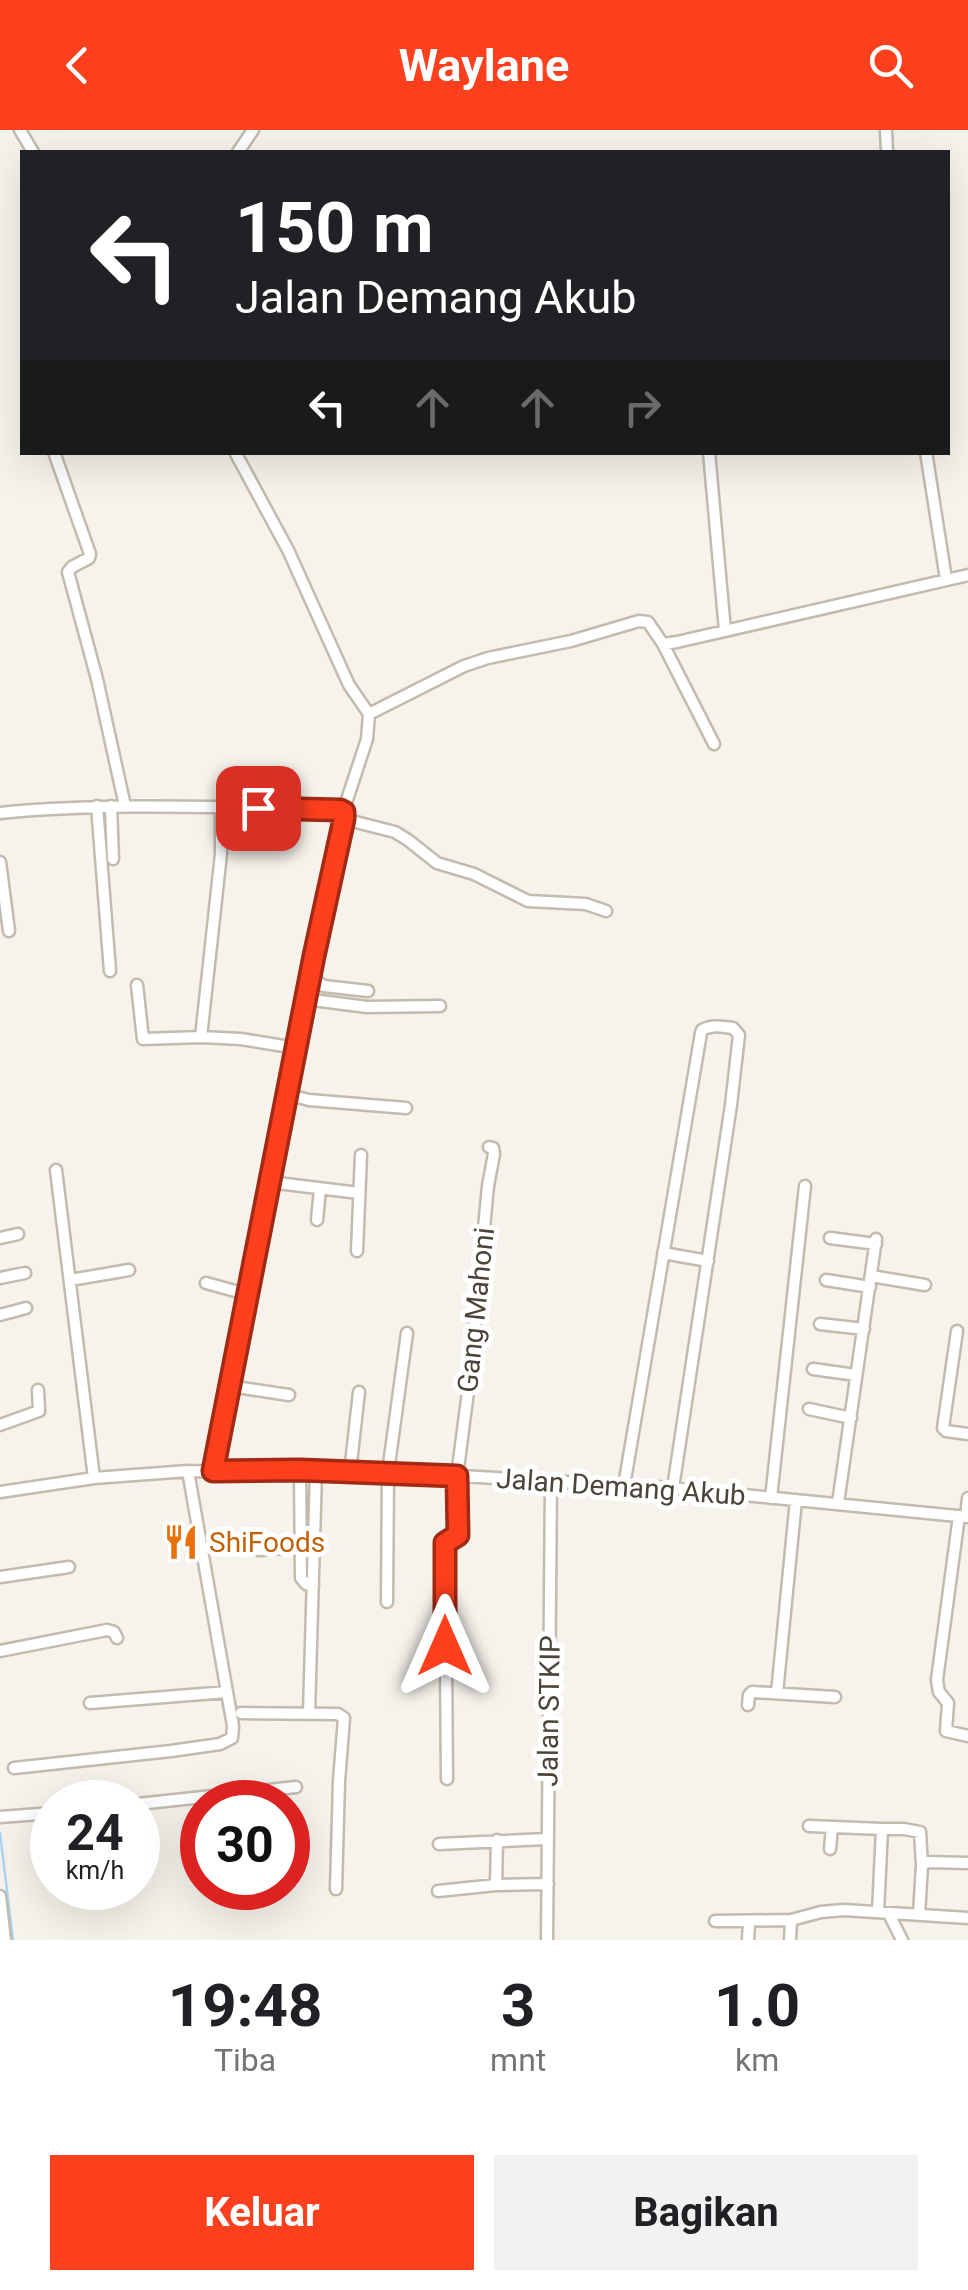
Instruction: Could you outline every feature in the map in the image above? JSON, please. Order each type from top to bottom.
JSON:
[{"type":"street","points":[[55,455],[90,554],[68,572],[125,806]]},
{"type":"street","points":[[213,1471],[305,999],[369,714],[349,685],[288,550],[238,455]]},
{"type":"street","points":[[709,455],[725,631]]},
{"type":"street","points":[[926,455],[946,578]]},
{"type":"street","points":[[669,644],[968,575]]},
{"type":"street","points":[[369,714],[464,666],[645,621],[669,644],[714,744]]},
{"type":"street","points":[[0,812],[97,806],[333,809],[395,832],[437,863],[474,874],[528,901],[586,904],[606,911]]},
{"type":"street","points":[[97,806],[110,971]]},
{"type":"street","points":[[112,806],[113,859]]},
{"type":"street","points":[[201,1036],[220,854],[221,807]]},
{"type":"street","points":[[0,862],[9,931]]},
{"type":"street","points":[[310,978],[324,986],[368,992]]},
{"type":"street","points":[[137,985],[143,1039],[201,1036],[296,1048]]},
{"type":"street","points":[[305,999],[367,1007],[440,1006]]},
{"type":"street","points":[[624,1486],[701,1033],[711,1026],[733,1028],[739,1035],[673,1488]]},
{"type":"street","points":[[286,1094],[309,1100],[406,1108]]},
{"type":"street","name":"Gang Mahoni","points":[[447,1778],[445,1543],[458,1535],[457,1476],[494,1154],[489,1147]]},
{"type":"street","points":[[357,1251],[361,1155]]},
{"type":"street","points":[[56,1170],[94,1478]]},
{"type":"street","points":[[269,1182],[359,1193]]},
{"type":"street","points":[[771,1498],[804,1186]]},
{"type":"street","points":[[317,1220],[320,1189]]},
{"type":"street","points":[[0,1238],[18,1234]]},
{"type":"street","points":[[830,1238],[876,1242],[838,1503]]},
{"type":"street","points":[[662,1253],[708,1261]]},
{"type":"street","points":[[70,1280],[130,1270]]},
{"type":"street","points":[[0,1278],[25,1273]]},
{"type":"street","points":[[826,1280],[925,1285]]},
{"type":"street","points":[[206,1283],[246,1294]]},
{"type":"street","points":[[0,1315],[26,1308]]},
{"type":"street","points":[[820,1324],[864,1329]]},
{"type":"street","points":[[957,1331],[943,1428],[968,1434]]},
{"type":"street","points":[[387,1602],[388,1472],[407,1334]]},
{"type":"street","points":[[813,1369],[856,1375]]},
{"type":"street","points":[[229,1386],[289,1395]]},
{"type":"street","points":[[0,1425],[39,1410],[38,1390]]},
{"type":"street","points":[[350,1472],[358,1392]]},
{"type":"street","points":[[809,1410],[851,1418]]},
{"type":"street","points":[[300,1470],[302,1578],[313,1586]]},
{"type":"street","points":[[14,1768],[172,1751],[226,1743],[232,1738],[188,1471]]},
{"type":"street","name":"Jalan Demang Akub","points":[[0,1492],[94,1478],[188,1471],[388,1472],[673,1488],[964,1517]]},
{"type":"street","points":[[309,1713],[316,1471]]},
{"type":"street","name":"Jalan STKIP","points":[[547,1940],[560,1482]]},
{"type":"street","points":[[968,1498],[938,1680],[939,1692],[948,1704],[946,1732],[968,1736]]},
{"type":"street","points":[[778,1693],[796,1500]]},
{"type":"street","points":[[259,1550],[301,1546]]},
{"type":"street","points":[[0,1577],[70,1567]]},
{"type":"street","points":[[0,1650],[108,1630],[116,1638]]},
{"type":"street","points":[[90,1703],[226,1692]]},
{"type":"street","points":[[748,1705],[752,1692],[836,1697]]},
{"type":"street","points":[[242,1713],[340,1715],[345,1722],[336,1890]]},
{"type":"street","points":[[0,1817],[30,1815]]},
{"type":"street","points":[[809,1826],[920,1832],[919,1914]]},
{"type":"street","points":[[830,1849],[832,1827]]},
{"type":"street","points":[[882,1830],[884,1913],[902,1940]]},
{"type":"street","points":[[439,1844],[547,1839]]},
{"type":"street","points":[[496,1885],[497,1840]]},
{"type":"street","points":[[922,1865],[968,1863]]},
{"type":"street","points":[[438,1891],[548,1884]]},
{"type":"street","points":[[0,1896],[4,1940]]},
{"type":"street","points":[[715,1922],[790,1920],[821,1912],[968,1918]]},
{"type":"street","points":[[790,1920],[790,1940]]},
{"type":"street","points":[[748,1922],[748,1940]]},
{"type":"waterway","points":[[0,1833],[13,1940]]},
{"type":"place","name":"ShiFoods","points":[[181,1542]]},
{"type":"route","points":[[258,808],[340,810],[344,819],[213,1471],[457,1476],[458,1535],[445,1543],[445,1646]]}]
